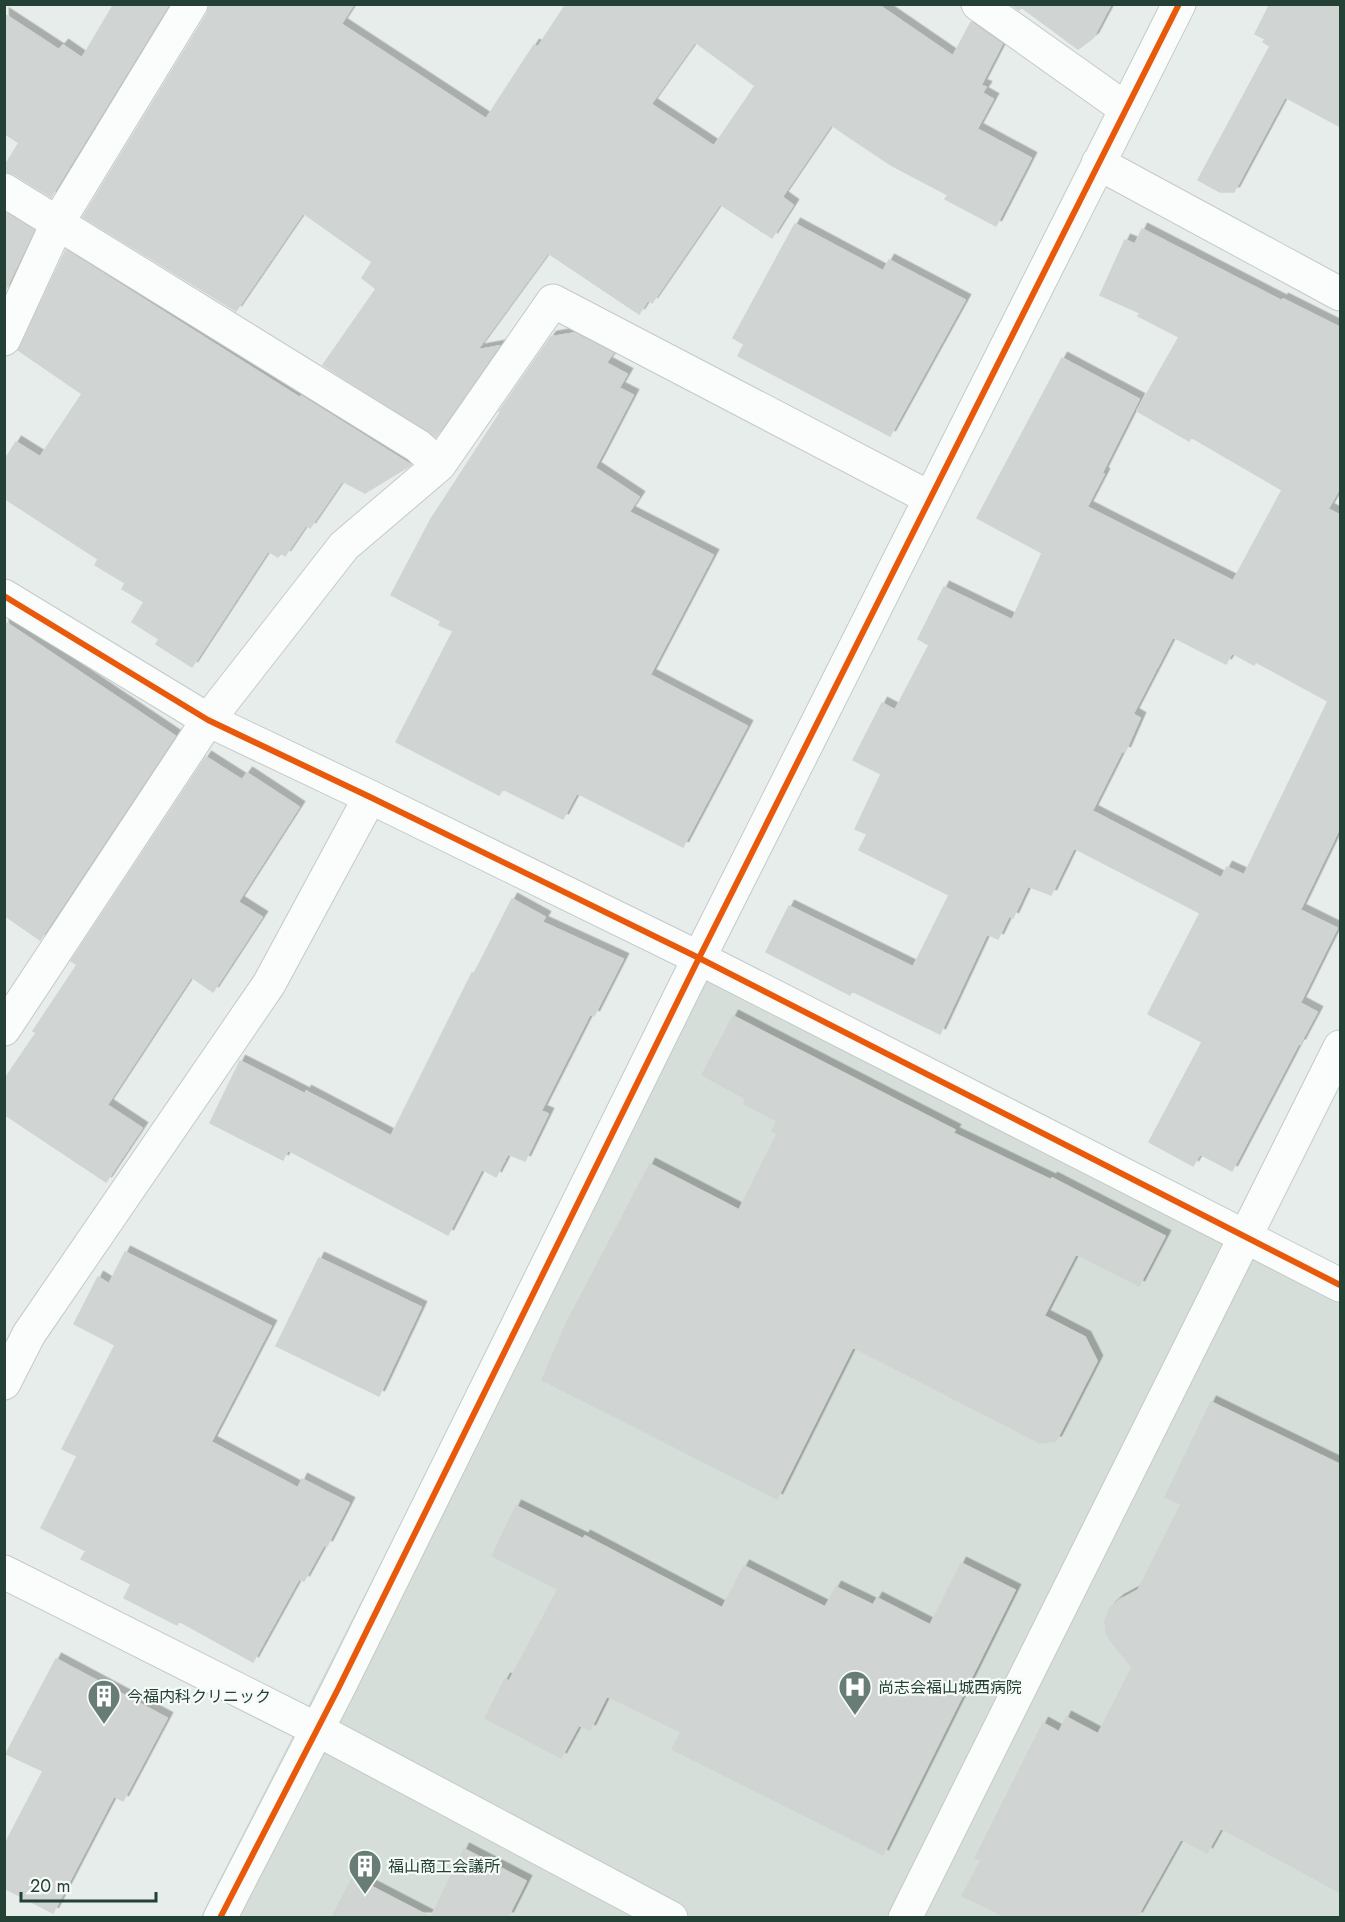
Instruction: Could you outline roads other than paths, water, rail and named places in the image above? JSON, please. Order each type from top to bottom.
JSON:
[{"type":"street","points":[[4,339],[58,222],[192,4]]},
{"type":"street","points":[[978,4],[1126,109]]},
{"type":"street","points":[[220,1917],[318,1730],[699,958],[1179,4]]},
{"type":"street","points":[[1098,163],[1341,294]]},
{"type":"street","points":[[4,190],[408,440],[439,465]]},
{"type":"street","points":[[4,1029],[208,720],[344,546],[439,465],[553,301],[930,498]]},
{"type":"street","points":[[4,596],[208,720],[699,958],[1341,1285]]},
{"type":"street","points":[[4,1383],[29,1334],[269,984],[370,797]]},
{"type":"street","points":[[905,1917],[1341,1047]]},
{"type":"street","points":[[4,1572],[318,1730],[671,1917]]},
{"type":"place","name":"尚志会福山城西病院","points":[[855,1716]]},
{"type":"place","name":"今福内科クリニック","points":[[104,1725]]},
{"type":"place","name":"福山商工会議所","points":[[365,1895]]}]
